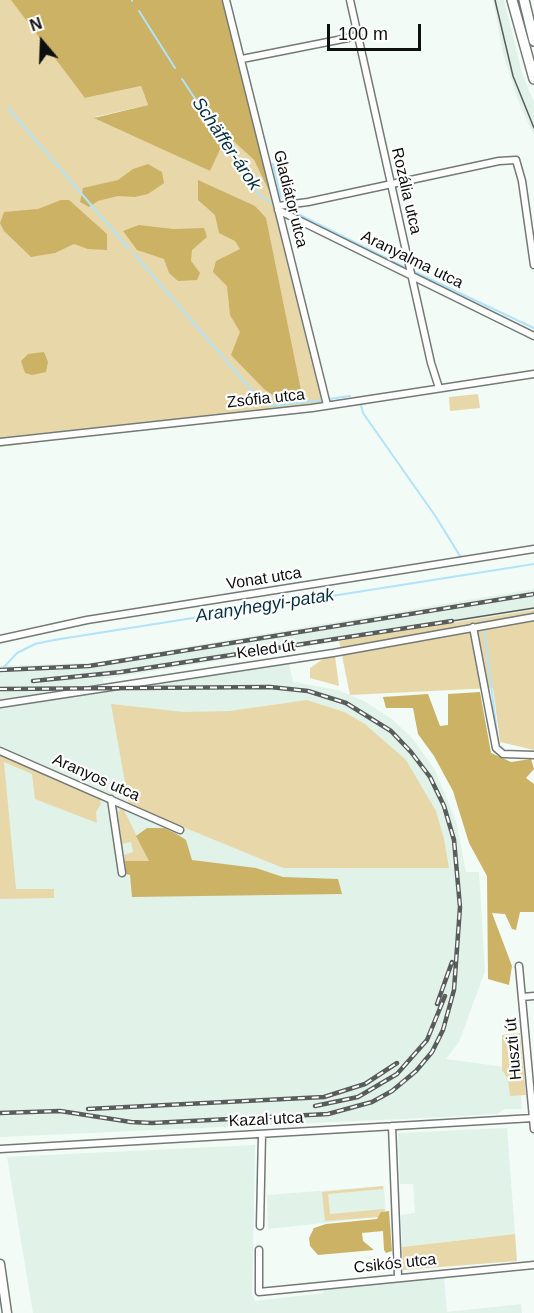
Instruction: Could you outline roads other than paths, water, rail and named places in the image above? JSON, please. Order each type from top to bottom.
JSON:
[{"type":"main road","points":[[512,0],[534,79]]},
{"type":"main road","points":[[524,0],[534,40]]},
{"type":"street","name":"Gladiátor utca","points":[[226,0],[327,405]]},
{"type":"street","name":"Rozália utca","points":[[350,0],[411,275],[439,388]]},
{"type":"street","points":[[242,59],[358,36]]},
{"type":"street","points":[[278,208],[509,159],[516,160],[522,181],[534,265]]},
{"type":"street","name":"Aranyalma utca","points":[[278,208],[534,336]]},
{"type":"street","name":"Zsófia utca","points":[[0,442],[327,405],[534,374]]},
{"type":"street","name":"Vonat utca","points":[[0,639],[87,620],[534,549]]},
{"type":"street","name":"Keled út","points":[[0,704],[323,655],[484,624],[534,617]]},
{"type":"street","points":[[473,627],[496,748],[503,754],[534,755]]},
{"type":"street","name":"Aranyos utca","points":[[0,751],[180,830]]},
{"type":"street","points":[[111,799],[122,873]]},
{"type":"street","name":"Huszti út","points":[[519,966],[534,1129]]},
{"type":"street","points":[[522,997],[534,996]]},
{"type":"street","name":"Kazal utca","points":[[0,1149],[533,1118]]},
{"type":"street","points":[[392,1126],[398,1276]]},
{"type":"street","points":[[260,1226],[262,1134]]},
{"type":"street","name":"Csikós utca","points":[[259,1250],[259,1292],[398,1276],[534,1265]]},
{"type":"street","points":[[0,1264],[7,1313]]},
{"type":"waterway","name":"Schäffer-árok","points":[[139,11],[175,68]]},
{"type":"waterway","name":"Schäffer-árok","points":[[182,79],[260,196],[274,204]]},
{"type":"waterway","points":[[8,108],[129,249]]},
{"type":"waterway","points":[[273,164],[281,198]]},
{"type":"waterway","name":"Schäffer-árok","points":[[288,209],[404,267]]},
{"type":"waterway","points":[[134,254],[262,402],[272,406],[322,400]]},
{"type":"waterway","name":"Schäffer-árok","points":[[415,272],[534,328]]},
{"type":"waterway","points":[[329,399],[350,396]]},
{"type":"waterway","points":[[361,405],[363,413],[436,517],[460,556],[464,557]]},
{"type":"waterway","name":"Aranyhegyi-patak","points":[[4,667],[17,653],[35,644],[54,640],[534,564]]},
{"type":"waterway","points":[[483,620],[498,741]]},
{"type":"tram line","points":[[495,0],[513,76],[534,128]]},
{"type":"tram line","points":[[452,621],[534,608]]},
{"type":"railway","points":[[0,670],[89,666],[534,594]]},
{"type":"railway","points":[[33,681],[121,672],[452,621]]},
{"type":"railway","points":[[0,689],[270,687],[308,691],[346,703],[391,731],[430,777],[444,806],[454,840],[460,907],[454,990],[443,1030],[432,1052],[416,1071],[392,1091],[372,1102],[328,1114],[152,1123],[60,1111],[0,1113]]},
{"type":"railway","points":[[437,1004],[452,962]]},
{"type":"railway","points":[[315,1106],[358,1097],[397,1074],[427,1040],[445,996]]},
{"type":"railway","points":[[88,1109],[324,1097],[365,1084],[397,1063]]}]
